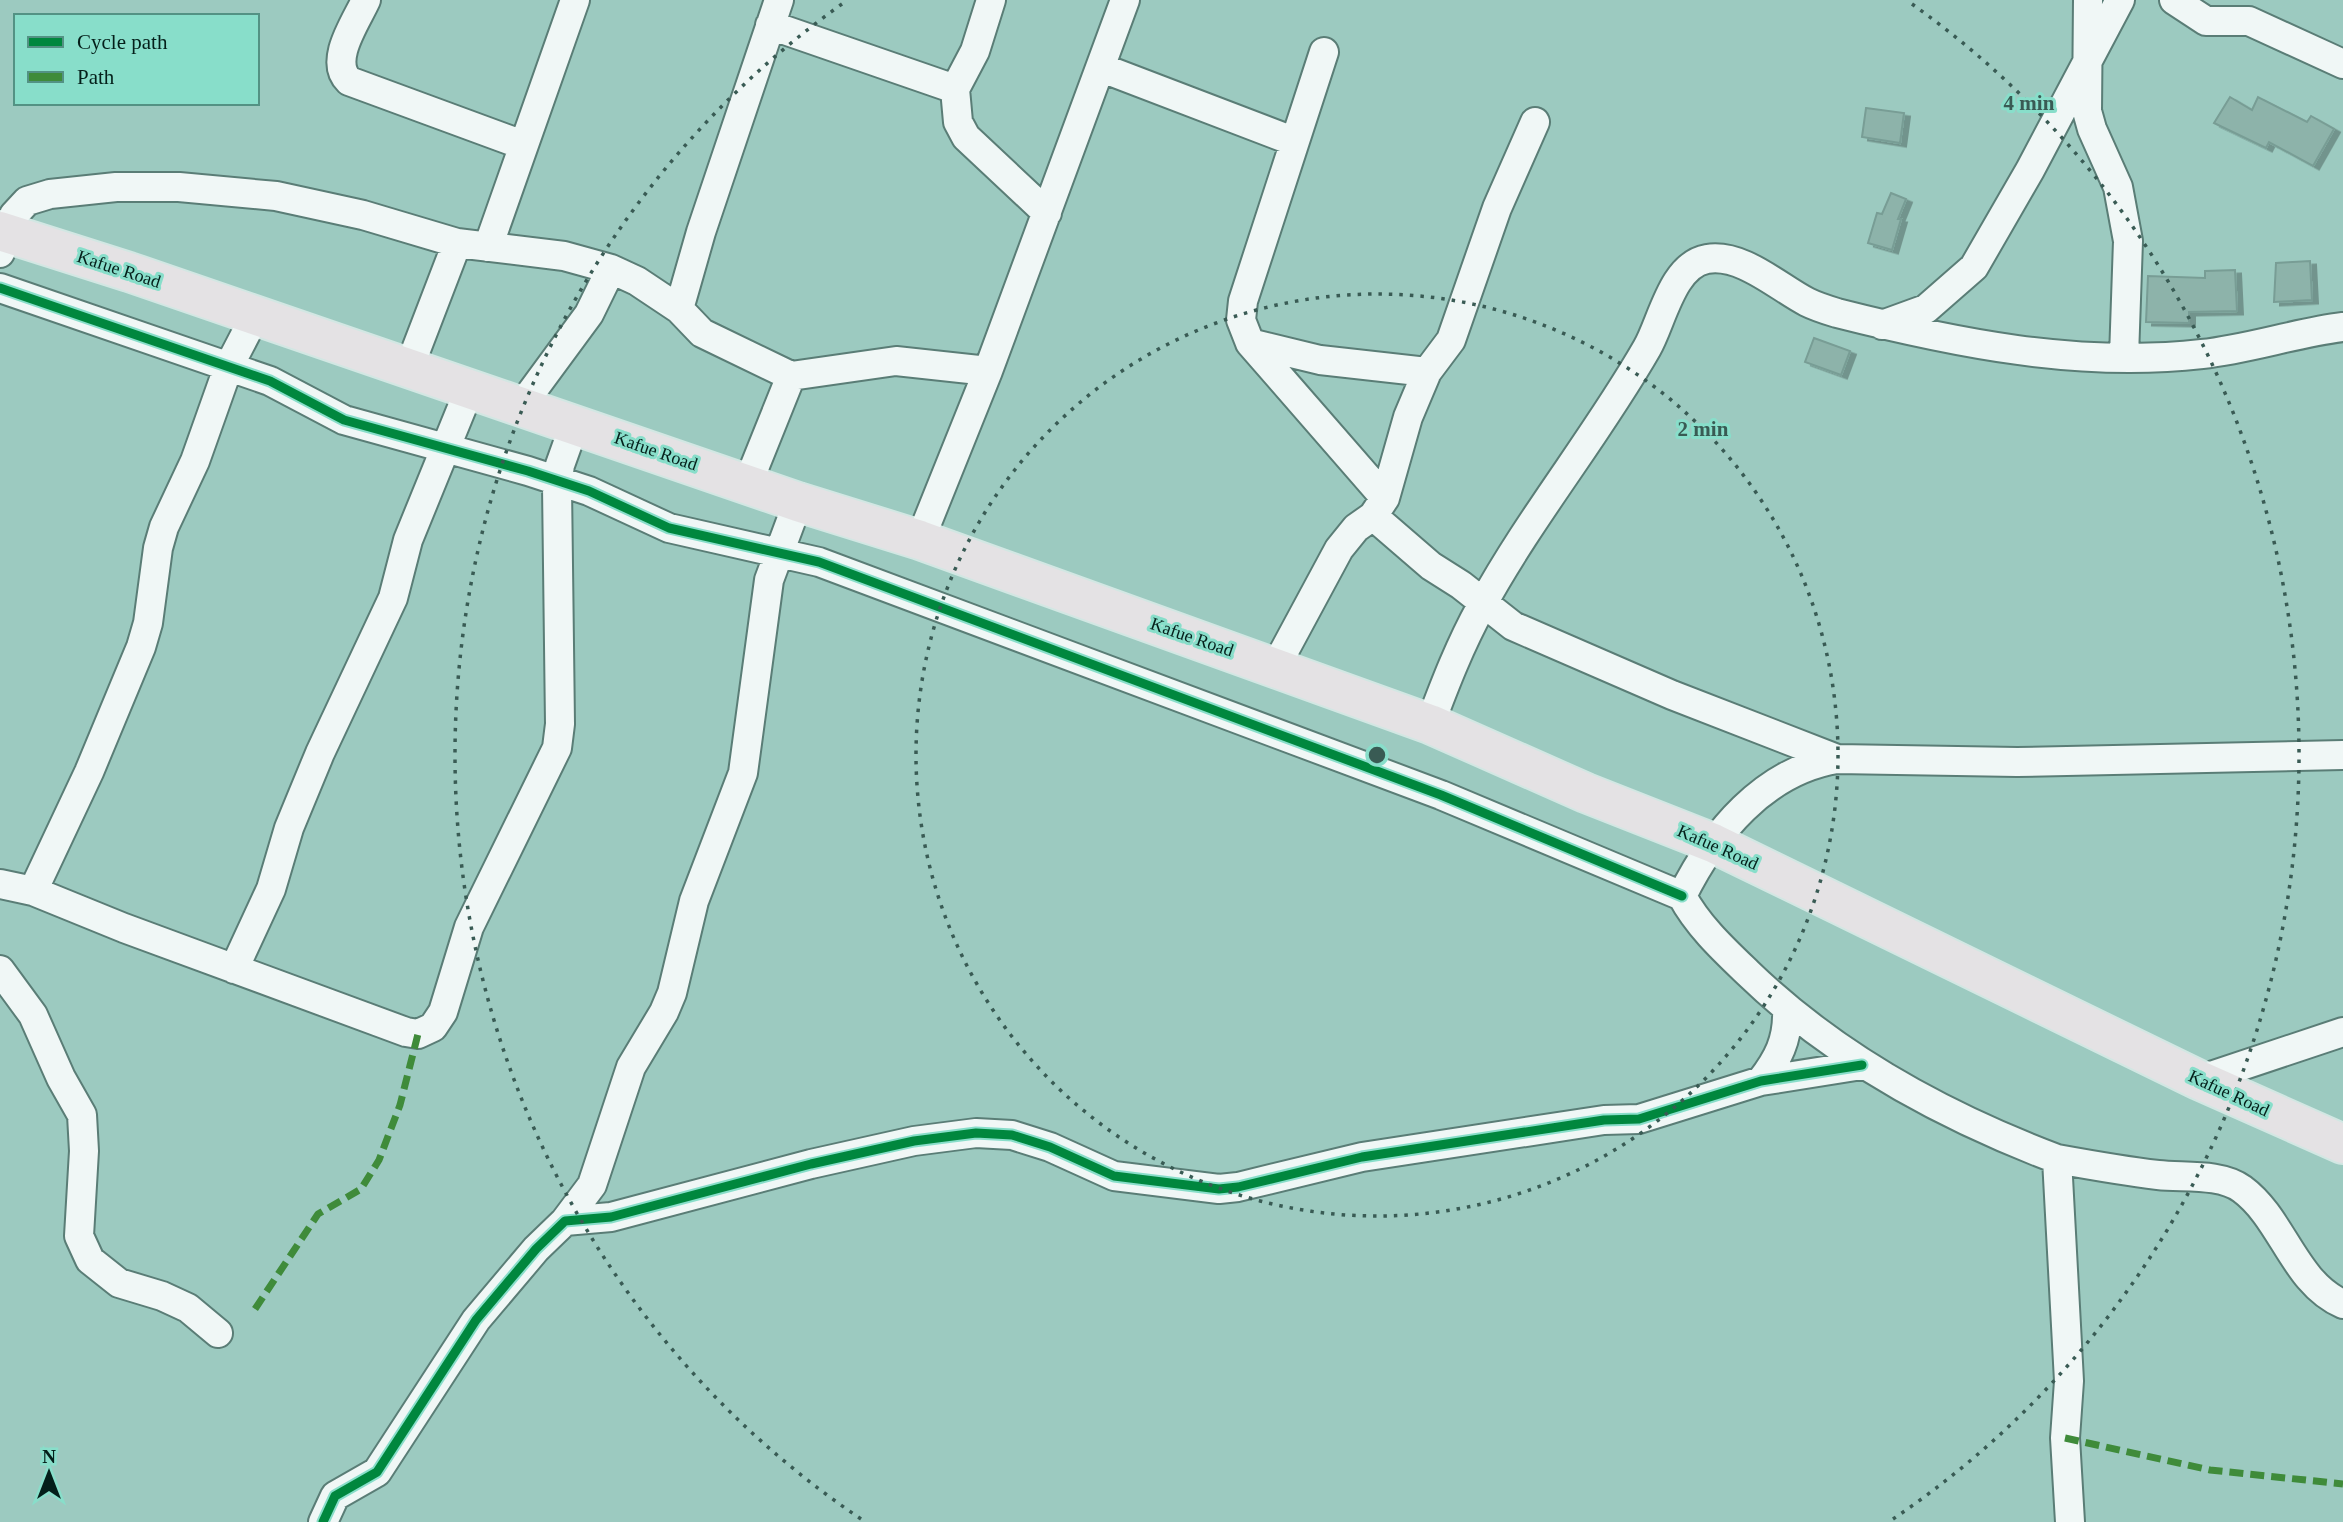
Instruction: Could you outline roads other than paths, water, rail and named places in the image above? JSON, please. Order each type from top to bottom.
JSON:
[{"type":"highway","name":"Kafue Road","points":[[2,239],[130,272],[798,502],[920,540],[1276,666],[1430,724],[1586,793],[1713,843],[2199,1080],[2343,1144]]},
{"type":"street","points":[[366,0],[341,57],[341,68],[349,81],[523,145]]},
{"type":"street","points":[[488,247],[575,0]]},
{"type":"street","points":[[991,0],[975,51],[955,89],[958,122],[966,137],[1047,213]]},
{"type":"street","points":[[920,540],[988,371],[1125,0]]},
{"type":"street","points":[[2088,0],[2090,60],[2087,111],[2092,129],[2118,187],[2128,241],[2124,356]]},
{"type":"street","points":[[1882,325],[1926,309],[1974,267],[2090,60],[2120,0]]},
{"type":"street","points":[[2174,0],[2206,22],[2249,21],[2343,64]]},
{"type":"street","points":[[679,309],[701,232],[775,13],[955,89]]},
{"type":"street","points":[[1324,52],[1243,301],[1241,320],[1250,344],[1379,507],[1431,566],[1513,626],[1631,679],[1837,759]]},
{"type":"street","points":[[1102,68],[1293,141]]},
{"type":"street","points":[[1276,666],[1339,550],[1356,528],[1379,507],[1408,417],[1427,372],[1451,340],[1497,208],[1535,122]]},
{"type":"street","points":[[2,239],[14,215],[27,201],[50,194],[116,187],[179,187],[276,195],[363,215],[457,243],[564,256],[611,270],[637,281],[679,309],[702,333],[791,376],[896,361],[988,371]]},
{"type":"street","points":[[410,368],[457,243]]},
{"type":"street","points":[[1430,724],[1456,657],[1519,541],[1635,369],[1657,330],[1674,287],[1688,268],[1706,259],[1733,261],[1810,304],[1882,325],[2017,351],[2124,356],[2203,354],[2343,327]]},
{"type":"street","points":[[522,405],[589,314],[611,270]]},
{"type":"street","points":[[0,288],[270,381],[344,420],[447,447],[589,491],[669,528],[820,562],[1441,795],[1682,896],[1691,913],[1732,958],[1787,1011],[1862,1065],[1984,1130],[2057,1159],[2227,1182],[2241,1188],[2258,1206],[2322,1292],[2343,1304]]},
{"type":"street","points":[[33,891],[89,772],[141,647],[148,623],[158,548],[164,527],[195,461],[228,368],[254,316]]},
{"type":"street","points":[[1250,344],[1320,360],[1427,372]]},
{"type":"street","points":[[748,483],[791,376]]},
{"type":"street","points":[[233,969],[271,889],[289,828],[320,752],[393,598],[408,540],[470,388]]},
{"type":"street","points":[[0,884],[33,891],[233,969],[406,1032],[418,1034],[433,1027],[443,1012],[469,927],[559,738],[555,537],[558,481],[575,423]]},
{"type":"street","points":[[323,1522],[335,1496],[377,1472],[475,1320],[536,1249],[565,1221],[592,1185],[631,1067],[664,1012],[672,993],[694,901],[743,773],[769,580],[798,502]]},
{"type":"street","points":[[1682,896],[1713,843],[1748,804],[1791,771],[1837,759],[2017,762],[2343,755]]},
{"type":"street","points":[[0,970],[33,1015],[61,1078],[80,1110],[84,1151],[79,1236],[90,1261],[119,1283],[162,1296],[188,1308],[218,1332]]},
{"type":"street","points":[[1761,1081],[1782,1047],[1787,1029],[1787,1011]]},
{"type":"street","points":[[2199,1080],[2343,1032]]},
{"type":"street","points":[[565,1221],[611,1217],[811,1164],[914,1141],[976,1133],[1012,1135],[1050,1147],[1114,1176],[1219,1189],[1238,1187],[1362,1157],[1604,1120],[1639,1119],[1761,1081],[1862,1065]]},
{"type":"street","points":[[2057,1159],[2068,1356],[2066,1438],[2070,1522]]}]
